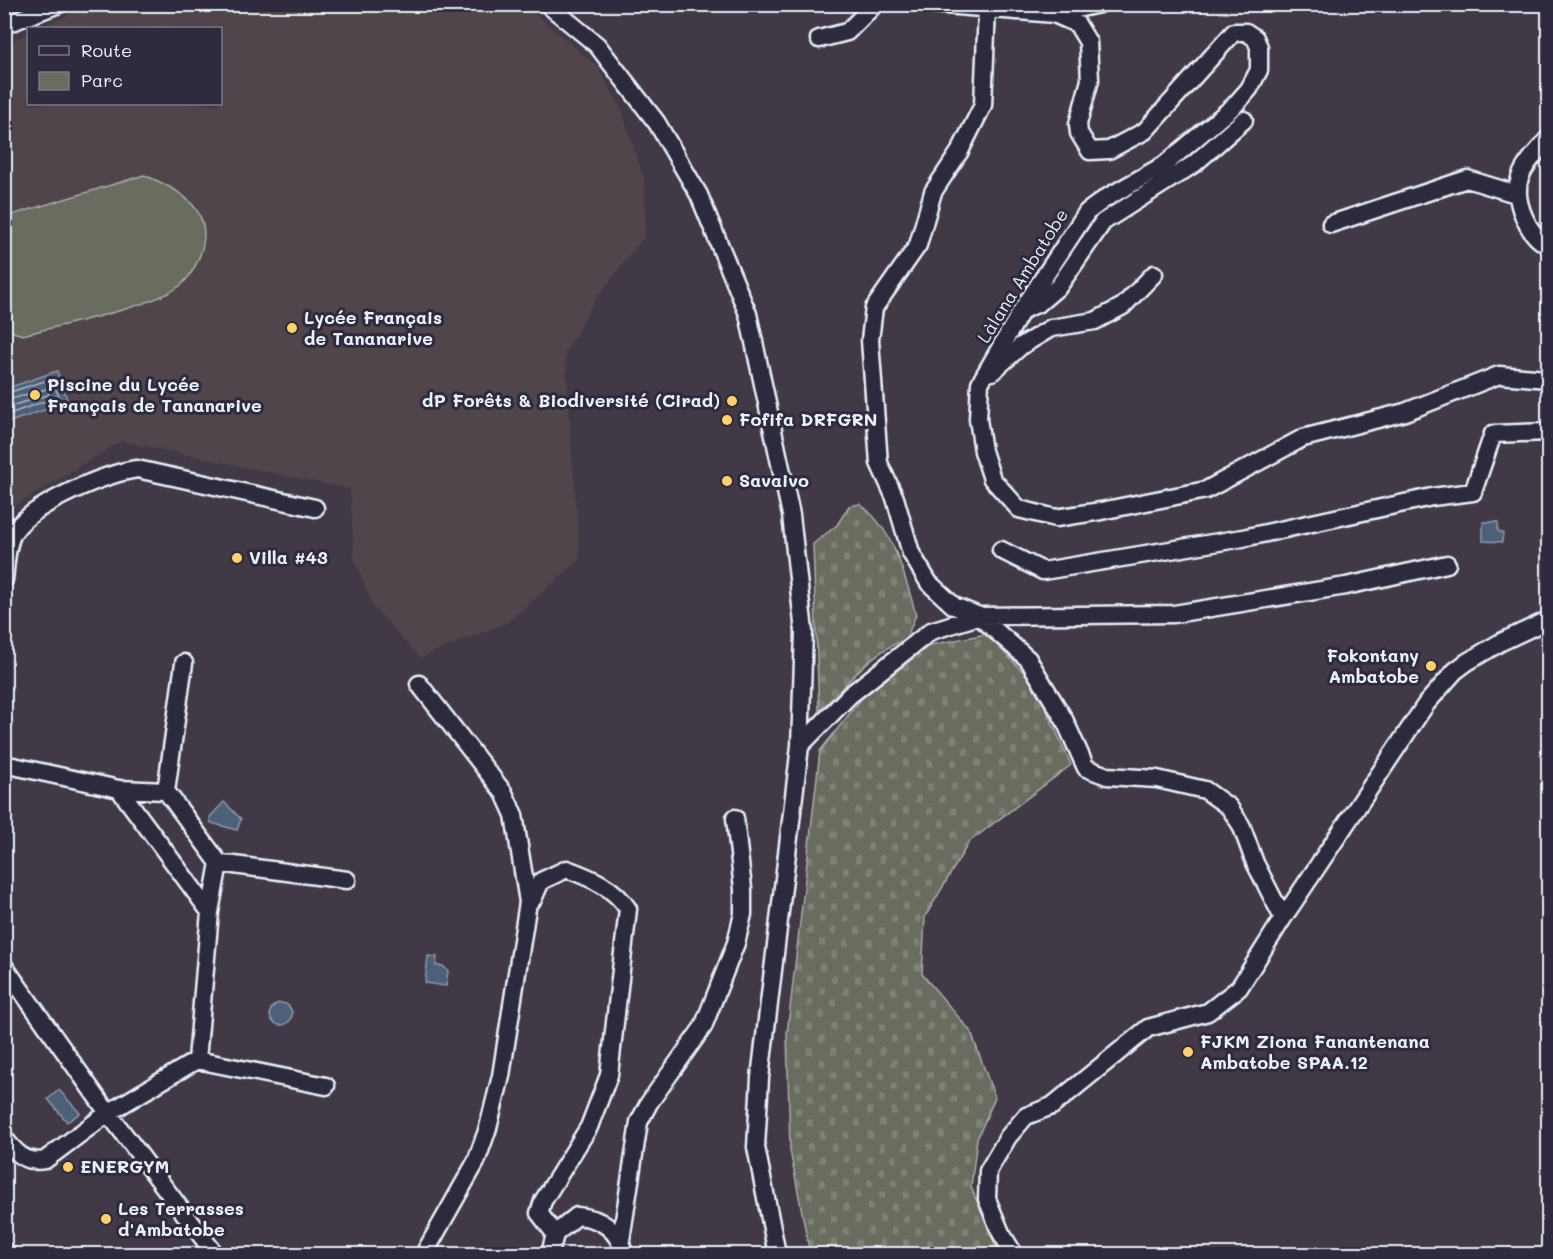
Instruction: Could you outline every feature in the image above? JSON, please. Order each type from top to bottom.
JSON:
[{"type":"street","points":[[6,22],[59,4]]},
{"type":"street","points":[[547,4],[597,45],[657,123],[699,195],[748,314],[791,515],[804,632],[800,747],[760,1078],[756,1147],[777,1254]]},
{"type":"street","points":[[819,39],[847,32],[875,4]]},
{"type":"street","name":"Làlana Ambatobe","points":[[933,4],[1054,14],[1077,24],[1088,42],[1090,80],[1078,123],[1079,133],[1090,151],[1109,150],[1145,131],[1234,32],[1246,32],[1256,38],[1259,47],[1259,70],[1249,89],[1234,106],[1164,165],[1106,198],[1087,212],[1022,310],[980,383],[978,419],[983,451],[992,479],[1019,509],[1056,519],[1206,490],[1303,438],[1405,412],[1499,375],[1548,379]]},
{"type":"street","points":[[1054,14],[1099,4]]},
{"type":"street","points":[[987,9],[983,105],[960,151],[933,192],[918,245],[874,308],[870,340],[879,463],[895,498],[911,553],[929,583],[954,606],[979,616],[1028,659],[1064,719],[1086,768],[1107,776],[1157,779],[1205,790],[1229,807],[1241,825],[1255,864],[1282,918]]},
{"type":"street","points":[[1022,310],[1040,303],[1059,286],[1103,222],[1194,164],[1244,120]]},
{"type":"street","points":[[1548,139],[1524,167],[1516,194],[1532,232],[1548,245]]},
{"type":"street","points":[[1331,224],[1467,178],[1516,194]]},
{"type":"street","points":[[980,383],[1021,346],[1051,328],[1095,321],[1124,306],[1154,274]]},
{"type":"street","points":[[1001,550],[1043,571],[1243,538],[1432,497],[1473,492],[1493,434],[1548,432]]},
{"type":"street","points":[[4,580],[11,538],[21,524],[33,514],[77,489],[121,471],[137,469],[315,508]]},
{"type":"street","points":[[800,747],[850,695],[922,637],[952,623],[979,616],[1174,614],[1346,586],[1447,564]]},
{"type":"street","points":[[1014,1254],[1001,1233],[987,1199],[988,1171],[1008,1137],[1026,1116],[1052,1106],[1148,1028],[1208,1012],[1239,988],[1282,918],[1420,713],[1455,671],[1501,642],[1548,620]]},
{"type":"street","points":[[184,663],[166,791],[219,863],[347,880]]},
{"type":"street","points":[[419,684],[504,793],[514,814],[528,902],[501,1076],[488,1128],[476,1162],[424,1254]]},
{"type":"street","points":[[4,764],[119,789],[166,791]]},
{"type":"street","points":[[119,789],[210,912]]},
{"type":"street","points":[[623,1247],[639,1122],[649,1103],[708,1019],[736,943],[743,914],[743,889],[735,818]]},
{"type":"street","points":[[197,1060],[210,912],[219,863]]},
{"type":"street","points":[[528,902],[533,899],[541,881],[567,869],[603,884],[619,895],[628,909],[609,1075],[589,1127],[543,1201],[539,1213],[555,1234]]},
{"type":"street","points":[[4,966],[108,1113],[215,1254]]},
{"type":"street","points":[[4,1138],[15,1151],[26,1159],[35,1162],[45,1160],[108,1113],[197,1060],[326,1086]]},
{"type":"street","points":[[550,1254],[555,1234],[577,1215],[601,1222],[623,1247]]},
{"type":"street","points":[[4,1251],[8,1254]]},
{"type":"shaded area","name":"Lycée Français de Tananarive","points":[[92,4],[523,4],[597,66],[621,108],[645,182],[645,236],[593,303],[565,353],[580,560],[508,622],[420,658],[373,607],[354,558],[350,489],[121,441],[5,512],[5,44],[27,33],[27,105],[222,105],[222,27],[41,27]]},
{"type":"green space","points":[[144,175],[165,184],[184,197],[193,205],[203,224],[202,249],[186,280],[168,293],[129,308],[23,335],[5,330],[5,217]]},
{"type":"green space","points":[[860,504],[882,526],[890,540],[897,554],[916,615],[906,639],[892,645],[869,661],[819,711],[813,544],[837,525],[849,506]]},
{"type":"green space","points":[[986,634],[1035,684],[1071,765],[969,842],[925,917],[922,974],[971,1032],[995,1098],[977,1139],[971,1187],[999,1254],[810,1254],[790,1150],[787,1034],[820,751],[861,699],[930,645]]},
{"type":"water","name":"Piscine du Lycée Français de Tananarive","points":[[57,371],[68,402],[7,423],[5,389]]},
{"type":"water","points":[[1483,522],[1498,522],[1498,531],[1503,533],[1502,542],[1483,541]]},
{"type":"water","points":[[224,802],[241,819],[237,830],[211,823],[210,817]]},
{"type":"water","points":[[428,956],[437,957],[436,966],[443,966],[448,971],[446,986],[425,983]]},
{"type":"water","points":[[281,1003],[289,1006],[292,1014],[289,1022],[281,1025],[273,1022],[270,1014],[273,1006]]},
{"type":"water","points":[[59,1090],[80,1113],[67,1122],[48,1099]]},
{"type":"place","name":"Lycée Français de Tananarive","points":[[292,328]]},
{"type":"place","name":"Piscine du Lycée Français de Tananarive","points":[[35,395]]},
{"type":"place","name":"dP Forêts & Biodiversité (Cirad)","points":[[732,401]]},
{"type":"place","name":"Fofifa DRFGRN","points":[[727,420]]},
{"type":"place","name":"Savaivo","points":[[727,481]]},
{"type":"place","name":"Villa #43","points":[[237,558]]},
{"type":"place","name":"Fokontany Ambatobe","points":[[1431,666]]},
{"type":"place","name":"FJKM Ziona Fanantenana Ambatobe SPAA.12","points":[[1188,1052]]},
{"type":"place","name":"ENERGYM","points":[[68,1167]]},
{"type":"place","name":"Les Terrasses d'Ambatobe","points":[[106,1219]]}]
